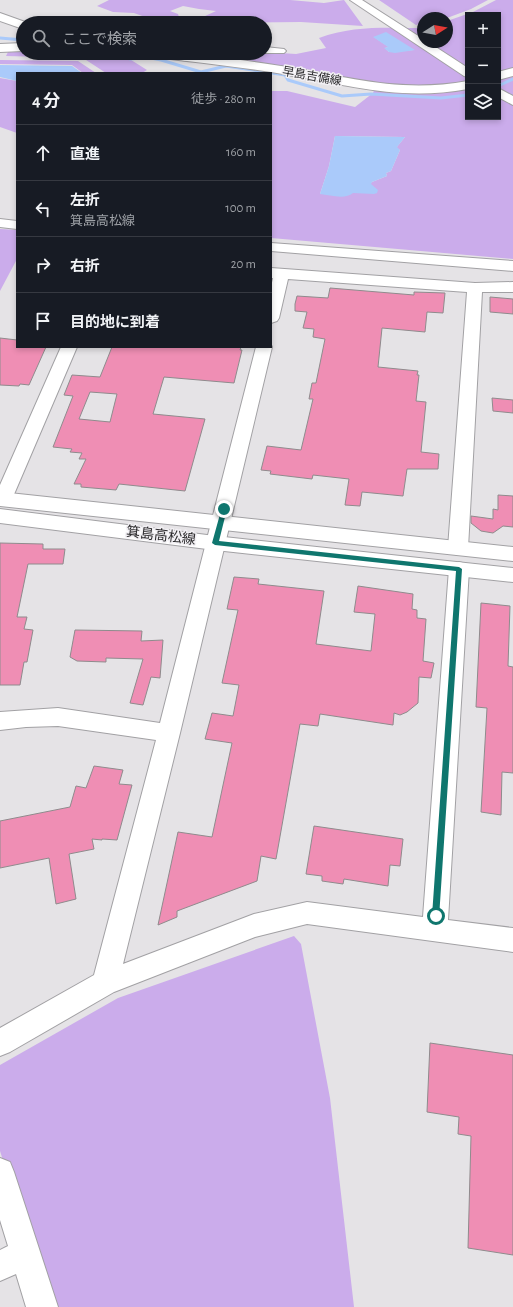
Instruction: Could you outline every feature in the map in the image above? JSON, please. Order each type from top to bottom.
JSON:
[{"type":"main road","points":[[0,16],[16,22]]},
{"type":"main road","name":"早島吉備線","points":[[208,60],[261,67],[388,89],[430,91],[465,85]]},
{"type":"main road","points":[[501,75],[513,72]]},
{"type":"main road","name":"箕島高松線","points":[[1,505],[215,543],[459,558],[513,554]]},
{"type":"main road","name":"箕島高松線","points":[[1,505],[220,522],[459,558],[513,575]]},
{"type":"street","points":[[355,0],[417,36]]},
{"type":"street","points":[[365,0],[417,33]]},
{"type":"street","points":[[0,48],[16,47]]},
{"type":"street","points":[[437,48],[465,71]]},
{"type":"street","points":[[438,48],[465,63]]},
{"type":"street","points":[[272,50],[280,51]]},
{"type":"street","points":[[501,86],[513,94]]},
{"type":"street","points":[[501,94],[513,101]]},
{"type":"street","points":[[0,223],[16,224]]},
{"type":"street","points":[[272,247],[513,266]]},
{"type":"street","points":[[272,309],[276,273],[475,288],[513,287]]},
{"type":"street","points":[[435,929],[475,288]]},
{"type":"street","points":[[1,505],[69,348]]},
{"type":"street","points":[[105,983],[169,733],[264,348]]},
{"type":"street","points":[[0,721],[26,718],[58,717],[169,733]]},
{"type":"street","points":[[0,1043],[105,983],[254,926],[307,913],[513,940]]},
{"type":"street","points":[[0,1172],[12,1259],[42,1307]]},
{"type":"shaded area","points":[[109,0],[290,0],[324,3],[344,0],[363,26],[301,22],[272,22],[272,16],[205,16],[216,11],[183,6],[170,11],[178,14],[179,16],[142,16],[134,13],[113,12],[97,6]]},
{"type":"shaded area","points":[[379,0],[488,0],[471,9],[453,16],[453,12],[417,12],[416,25]]},
{"type":"shaded area","points":[[496,0],[513,0],[513,259],[272,238],[272,91],[287,91],[355,107],[373,93],[377,83],[230,60],[272,60],[272,52],[296,54],[326,48],[319,38],[332,34],[358,29],[417,28],[417,48],[453,48],[453,19],[465,15],[465,120],[501,120],[501,12],[473,12]],"holes":[[[374,37],[414,50],[389,52],[385,48],[389,47]],[[335,136],[405,137],[396,148],[400,150],[391,171],[386,173],[387,176],[372,182],[358,192],[320,194],[329,166]]]},
{"type":"shaded area","points":[[16,51],[16,56],[6,56],[8,52]]},
{"type":"shaded area","points":[[0,60],[78,61],[94,72],[82,72],[72,65],[0,64]]},
{"type":"shaded area","points":[[86,60],[131,60],[147,70],[144,72],[104,72]]},
{"type":"shaded area","points":[[0,78],[16,81],[16,133],[0,127]]},
{"type":"shaded area","points":[[0,229],[16,230],[16,261],[0,291]]},
{"type":"shaded area","points":[[294,936],[301,944],[330,1098],[354,1307],[50,1307],[0,1151],[0,1065],[118,998]]},
{"type":"water","points":[[386,32],[415,50],[395,53],[389,52],[384,48],[388,47],[373,37]]},
{"type":"water","points":[[0,65],[72,66],[81,72],[16,72],[16,81],[0,77]]},
{"type":"water","points":[[335,136],[405,137],[397,147],[400,150],[391,171],[386,173],[387,176],[372,182],[371,184],[378,190],[377,193],[353,193],[342,197],[320,194],[329,166]]},
{"type":"building","points":[[330,288],[414,295],[414,292],[445,293],[443,313],[427,312],[425,332],[382,328],[378,367],[418,371],[417,375],[419,375],[416,401],[426,402],[421,452],[439,454],[438,469],[407,469],[403,496],[362,492],[360,506],[345,505],[349,479],[313,475],[312,479],[270,474],[271,471],[261,470],[267,446],[301,450],[313,399],[309,399],[312,383],[316,383],[325,339],[313,337],[314,329],[303,328],[307,312],[295,311],[295,304],[297,296],[328,298]]},
{"type":"building","points":[[490,297],[513,299],[513,314],[490,312]]},
{"type":"building","points":[[0,338],[16,340],[16,348],[46,348],[29,385],[0,385]]},
{"type":"building","points":[[112,348],[241,348],[240,350],[242,350],[234,383],[164,377],[153,414],[205,419],[185,491],[119,484],[116,490],[81,487],[81,484],[74,484],[86,459],[79,459],[82,453],[70,452],[72,449],[53,447],[73,396],[64,395],[72,375],[100,377]],"holes":[[[90,392],[117,394],[110,422],[79,419]]]},
{"type":"building","points":[[492,398],[513,400],[513,413],[493,411]]},
{"type":"building","points":[[498,495],[513,496],[513,527],[503,526],[493,533],[481,531],[471,523],[471,516],[493,519],[493,509],[498,510]]},
{"type":"building","points":[[0,543],[43,544],[43,549],[65,549],[63,564],[28,564],[17,617],[27,617],[24,629],[33,630],[27,662],[24,662],[20,685],[0,685]]},
{"type":"building","points":[[234,577],[259,579],[258,584],[324,591],[316,644],[371,651],[375,614],[354,612],[358,586],[413,594],[412,609],[417,610],[417,618],[426,619],[423,661],[434,663],[431,678],[419,677],[418,703],[407,712],[400,715],[394,713],[393,725],[320,714],[318,726],[300,724],[276,859],[261,856],[257,881],[177,911],[177,917],[158,925],[178,832],[212,837],[232,743],[205,739],[212,713],[233,716],[239,685],[222,683],[238,610],[227,609]]},
{"type":"building","points":[[481,603],[510,606],[508,666],[513,667],[513,773],[502,772],[501,815],[481,812],[487,708],[476,707]]},
{"type":"building","points":[[75,630],[142,631],[141,641],[163,640],[160,678],[151,677],[143,705],[130,703],[143,659],[106,658],[106,662],[77,661],[70,657]]},
{"type":"building","points":[[94,766],[123,770],[119,784],[132,785],[117,840],[92,839],[94,849],[69,854],[76,899],[56,904],[49,858],[0,868],[0,821],[70,807],[76,786],[86,788]]},
{"type":"building","points":[[314,826],[403,839],[400,866],[390,865],[388,886],[344,879],[343,884],[322,881],[322,876],[306,874]]},
{"type":"building","points":[[430,1043],[513,1055],[513,1255],[468,1248],[471,1136],[458,1134],[459,1117],[427,1112]]},
{"type":"waterway","points":[[0,38],[16,39]]},
{"type":"waterway","points":[[161,60],[201,72]]},
{"type":"waterway","points":[[201,72],[226,66],[265,72]]},
{"type":"waterway","points":[[272,73],[285,75],[288,80],[342,96],[371,94],[441,98],[465,95]]},
{"type":"waterway","points":[[501,85],[513,79]]},
{"type":"route","points":[[224,509],[215,543],[459,569],[436,916]]}]
